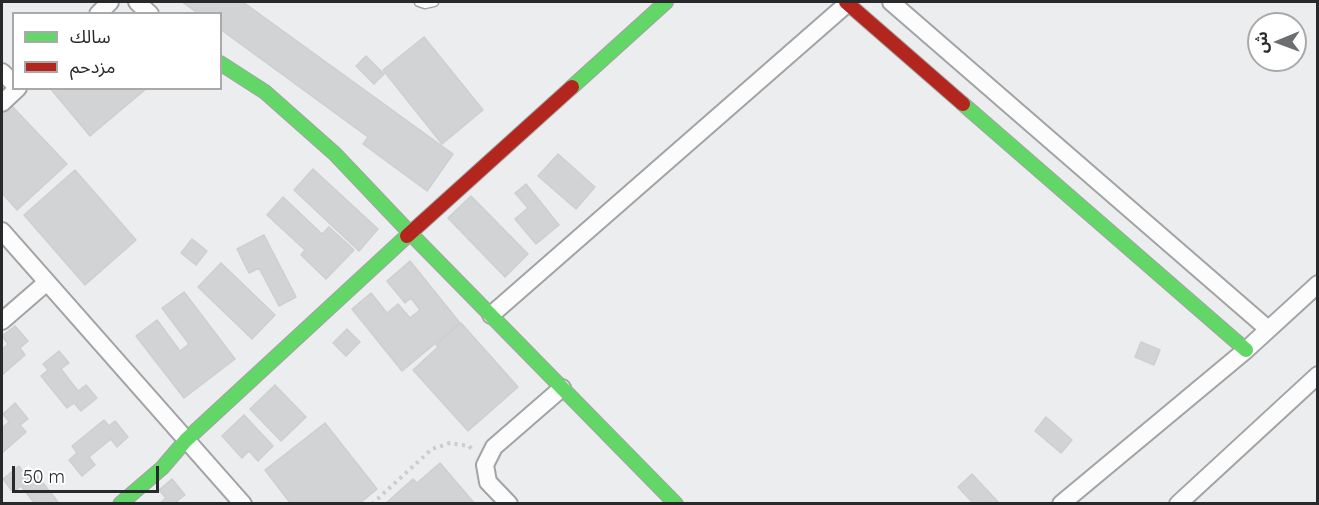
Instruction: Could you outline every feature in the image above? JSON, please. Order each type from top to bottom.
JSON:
[{"type":"street","points":[[120,504],[162,468],[186,440],[410,233],[666,2]]},
{"type":"street","points":[[491,315],[848,2],[1246,350]]},
{"type":"street","points":[[891,2],[1268,329]]},
{"type":"street","points":[[222,64],[265,92],[335,154],[676,504]]},
{"type":"street","points":[[2,104],[16,90]]},
{"type":"street","points":[[2,231],[243,504]]},
{"type":"street","points":[[2,321],[47,282]]},
{"type":"street","points":[[1061,504],[1246,350],[1317,284]]},
{"type":"street","points":[[1178,504],[1317,375]]},
{"type":"street","points":[[509,504],[489,482],[485,465],[494,447],[562,388]]},
{"type":"lane","points":[[419,2],[425,4],[434,2]]},
{"type":"path","points":[[372,504],[432,448],[450,443],[469,446],[485,465]]},
{"type":"building","points":[[182,2],[243,2],[453,154],[427,191],[363,144],[368,137],[222,30],[222,12],[196,12]]},
{"type":"building","points":[[424,37],[483,110],[442,144],[383,70]]},
{"type":"building","points":[[366,56],[384,74],[374,84],[356,66]]},
{"type":"building","points":[[52,90],[145,90],[90,136]]},
{"type":"building","points":[[8,102],[67,164],[17,210],[2,193],[2,108]]},
{"type":"building","points":[[558,154],[595,187],[576,209],[538,176]]},
{"type":"building","points":[[313,169],[378,229],[359,251],[294,190]]},
{"type":"building","points":[[75,170],[136,240],[85,285],[24,215]]},
{"type":"building","points":[[526,184],[559,225],[536,244],[515,219],[528,208],[515,193]]},
{"type":"building","points":[[471,196],[528,254],[505,277],[448,218]]},
{"type":"building","points":[[283,197],[322,234],[329,227],[354,250],[326,279],[301,255],[305,250],[267,215]]},
{"type":"building","points":[[264,235],[296,297],[279,306],[259,268],[249,273],[237,249]]},
{"type":"building","points":[[192,239],[207,251],[196,265],[181,253]]},
{"type":"building","points":[[410,261],[460,323],[402,371],[352,309],[371,293],[387,313],[398,304],[410,318],[420,310],[411,298],[405,303],[387,281]]},
{"type":"building","points":[[221,263],[275,315],[252,339],[198,287]]},
{"type":"building","points":[[184,292],[235,359],[184,398],[136,336],[157,320],[180,351],[189,344],[162,308]]},
{"type":"building","points":[[461,323],[518,387],[468,431],[413,370]]},
{"type":"building","points":[[15,326],[28,341],[20,348],[25,355],[2,375],[2,350],[8,344],[2,336]]},
{"type":"building","points":[[347,329],[360,342],[346,356],[333,343]]},
{"type":"building","points":[[1141,342],[1160,350],[1154,365],[1135,357]]},
{"type":"building","points":[[59,351],[69,363],[61,369],[78,391],[86,385],[97,398],[81,411],[74,403],[67,408],[41,376],[48,370],[43,364]]},
{"type":"building","points":[[275,385],[306,417],[281,441],[250,409]]},
{"type":"building","points":[[15,403],[28,419],[20,425],[26,432],[2,453],[2,428],[9,422],[3,414]]},
{"type":"building","points":[[244,415],[273,446],[258,461],[249,451],[242,458],[222,436]]},
{"type":"building","points":[[1046,417],[1072,440],[1061,453],[1035,431]]},
{"type":"building","points":[[104,420],[109,426],[115,421],[128,437],[117,447],[111,439],[89,457],[95,465],[82,476],[69,460],[77,453],[72,446]]},
{"type":"building","points":[[325,423],[377,489],[359,504],[291,504],[265,470]]},
{"type":"building","points":[[440,463],[475,504],[385,504],[413,479],[417,483]]},
{"type":"building","points":[[19,466],[25,475],[32,469],[58,502],[56,504],[35,504],[21,486],[13,492],[3,479]]},
{"type":"building","points":[[972,474],[1000,504],[974,504],[958,487]]},
{"type":"building","points":[[172,479],[185,495],[177,501],[179,504],[159,504],[166,498],[159,490]]},
{"type":"traffic: fast","points":[[572,87],[666,2]]},
{"type":"traffic: fast","points":[[222,64],[265,92],[335,154],[676,504]]},
{"type":"traffic: fast","points":[[963,104],[1246,350]]},
{"type":"traffic: fast","points":[[120,504],[162,468],[186,440],[407,236]]},
{"type":"traffic: jam","points":[[846,2],[963,104]]},
{"type":"traffic: jam","points":[[407,236],[572,87]]}]
